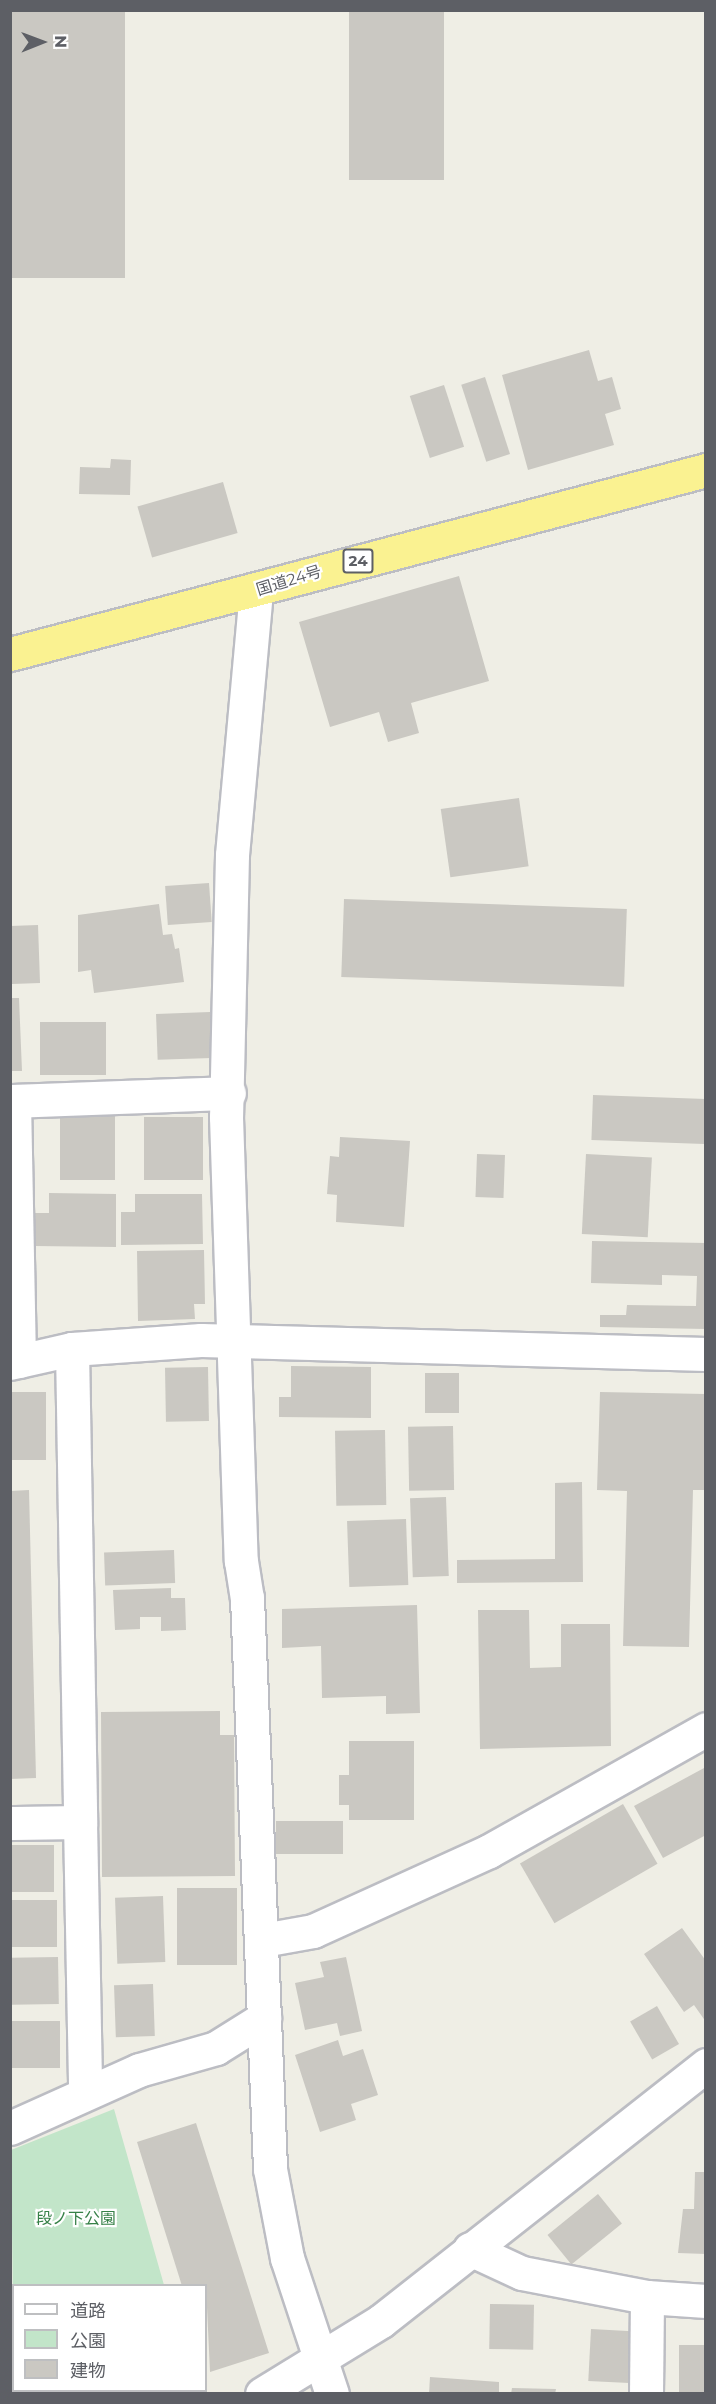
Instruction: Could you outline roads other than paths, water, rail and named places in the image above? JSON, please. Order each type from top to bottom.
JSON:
[{"type":"highway","name":"国道24号","points":[[10,654],[256,591],[705,470]]},
{"type":"street","points":[[256,591],[232,855],[229,1093],[232,1342],[263,1941],[270,2169],[287,2258],[332,2394]]},
{"type":"street","points":[[229,1093],[12,1101],[15,1362],[72,1349],[146,1341],[705,1354]]},
{"type":"street","points":[[72,1349],[85,2093]]},
{"type":"street","points":[[263,1941],[313,1931],[489,1851],[705,1729]]},
{"type":"street","points":[[10,1823],[80,1822]]},
{"type":"street","points":[[10,2128],[139,2070],[216,2048],[264,2018]]},
{"type":"street","points":[[262,2394],[381,2321],[705,2064]]},
{"type":"street","points":[[470,2249],[522,2272],[647,2297],[705,2301]]},
{"type":"street","points":[[646,2394],[647,2297]]},
{"type":"park label","name":"段ノ下公園","points":[[76,2219]]}]
